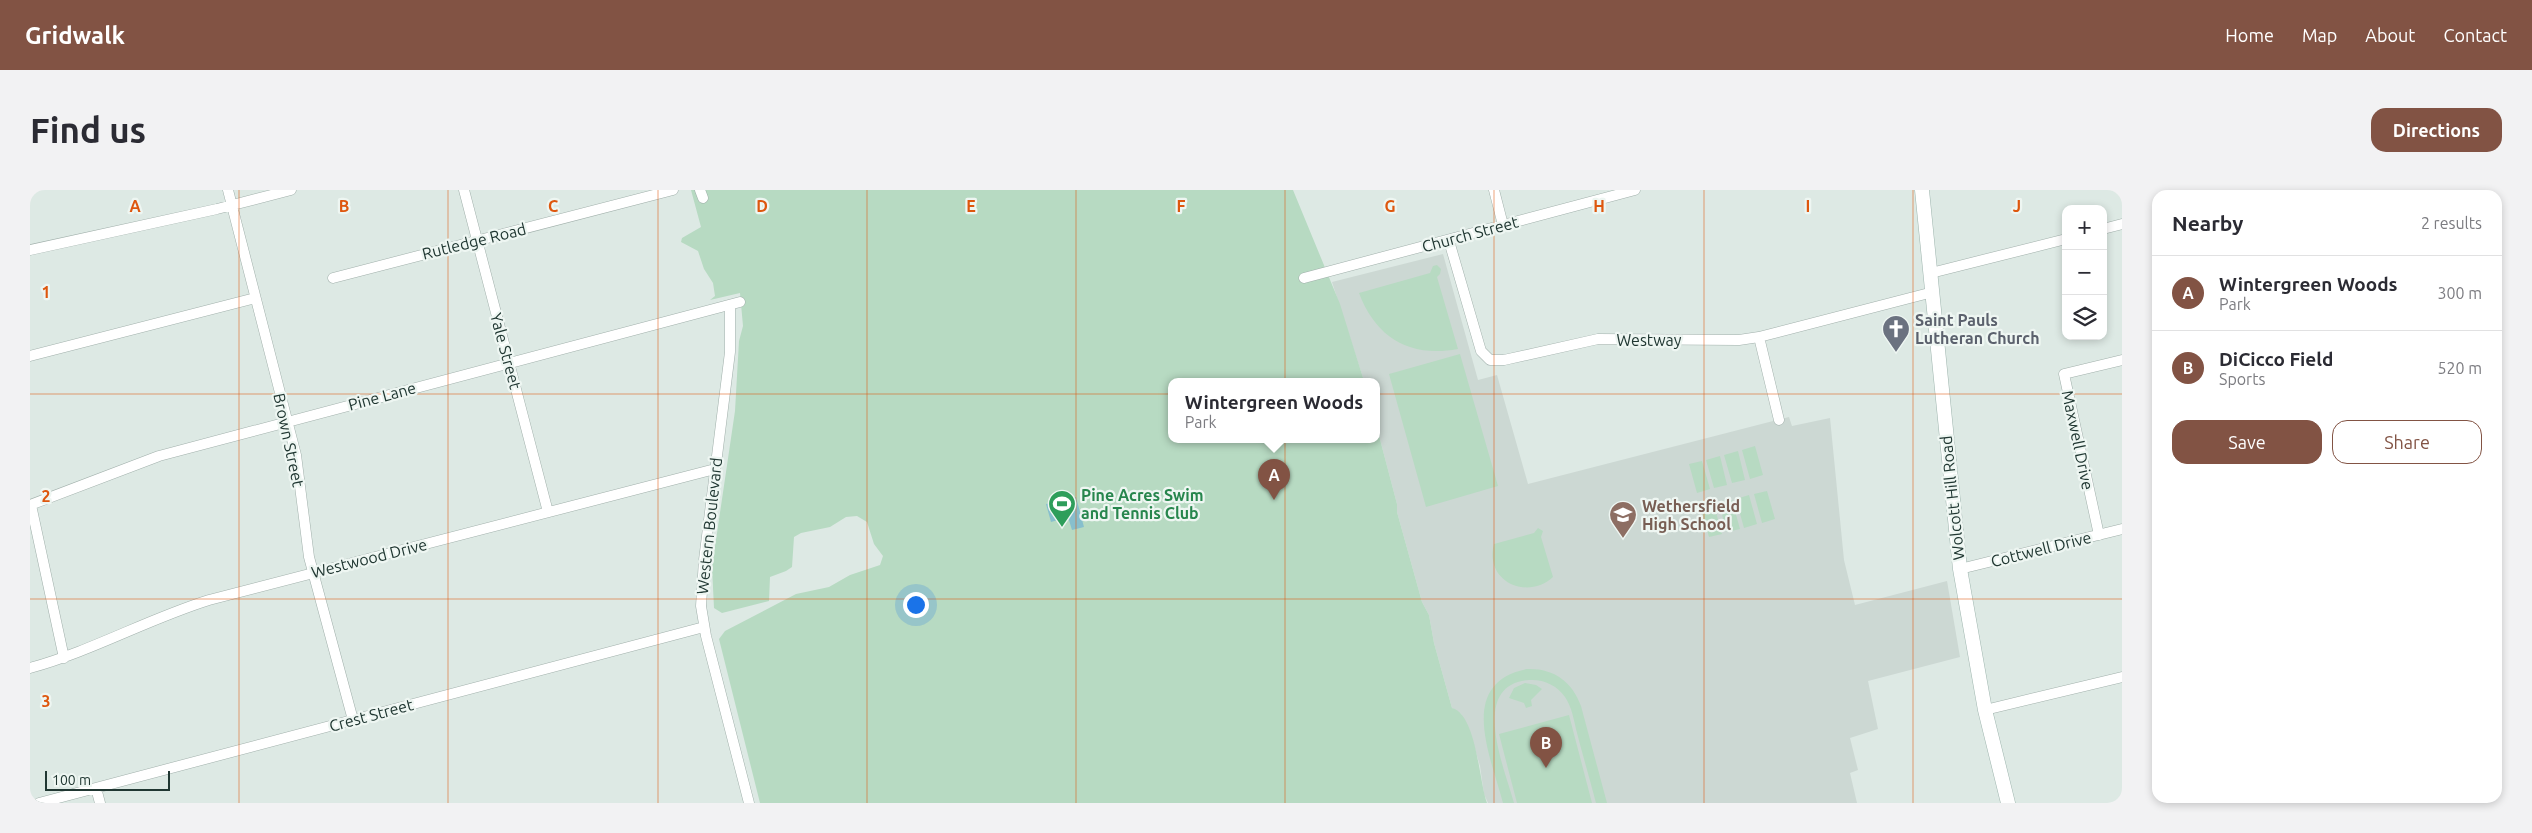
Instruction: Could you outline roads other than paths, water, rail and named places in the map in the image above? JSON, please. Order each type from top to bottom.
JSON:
[{"type":"street","name":"Brown Street","points":[[228,190],[298,467],[304,530],[313,573],[353,720]]},
{"type":"street","points":[[30,250],[232,206],[291,190]]},
{"type":"street","name":"Yale Street","points":[[464,190],[548,512]]},
{"type":"street","name":"Rutledge Road","points":[[333,278],[673,190]]},
{"type":"street","points":[[1494,190],[1503,225]]},
{"type":"street","name":"Church Street","points":[[1304,278],[1635,190]]},
{"type":"street","name":"Wolcott Hill Road","points":[[1922,190],[1960,569],[1985,710],[2008,803]]},
{"type":"street","points":[[2107,228],[2122,224]]},
{"type":"street","name":"Westway","points":[[1449,240],[1481,351],[1490,360],[1504,360],[1598,339],[1739,340],[1759,337],[1933,292]]},
{"type":"street","points":[[1931,273],[2062,240]]},
{"type":"street","points":[[30,356],[255,298]]},
{"type":"street","name":"Pine Lane","points":[[30,505],[151,458],[735,304]]},
{"type":"street","name":"Western Boulevard","points":[[735,304],[702,578],[704,627],[749,803]]},
{"type":"street","points":[[1759,337],[1779,420]]},
{"type":"street","name":"Maxwell Drive","points":[[2099,535],[2064,374],[2122,360]]},
{"type":"street","name":"Westwood Drive","points":[[30,668],[64,658],[189,606],[715,469]]},
{"type":"street","points":[[30,505],[64,658]]},
{"type":"street","name":"Cottwell Drive","points":[[1960,569],[2122,529]]},
{"type":"street","name":"Crest Street","points":[[39,803],[704,627]]},
{"type":"street","points":[[1985,710],[2122,677]]},
{"type":"street","points":[[96,788],[100,803]]},
{"type":"water","points":[[1076,497],[1084,527],[1072,530],[1068,517],[1051,522],[1046,504]]},
{"type":"place","name":"Saint Pauls Lutheran Church","points":[[1896,353]]},
{"type":"place","name":"Wintergreen Woods","points":[[1274,500]]},
{"type":"place","name":"Pine Acres Swim and Tennis Club","points":[[1062,528]]},
{"type":"place","name":"Wethersfield High School","points":[[1623,539]]},
{"type":"place","name":"DiCicco Field","points":[[1546,768]]}]
